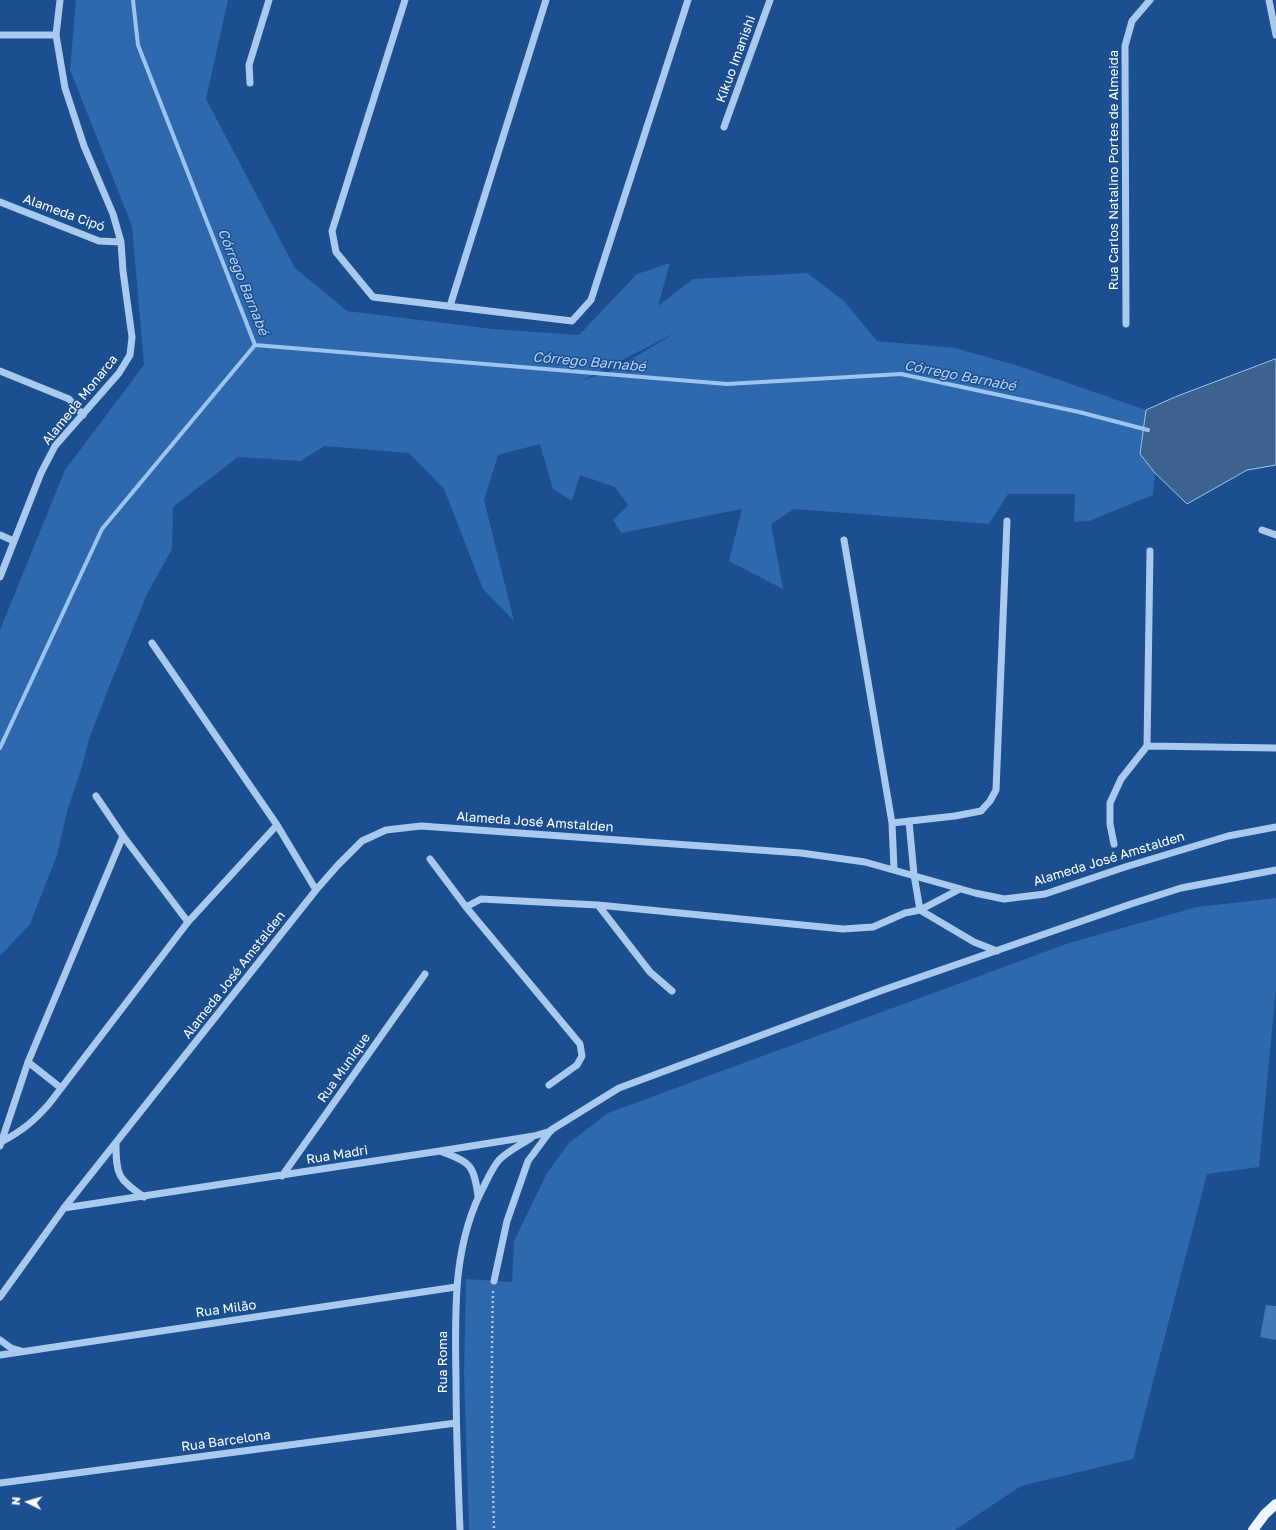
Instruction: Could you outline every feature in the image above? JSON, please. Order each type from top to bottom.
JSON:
[{"type":"main road","points":[[1253,1530],[1265,1514],[1276,1504]]},
{"type":"street","name":"Alameda Monarca","points":[[0,577],[41,473],[56,446],[119,373],[130,355],[132,337],[123,270],[121,242],[113,214],[84,146],[65,88],[56,35],[60,0]]},
{"type":"street","points":[[250,83],[249,65],[269,0]]},
{"type":"street","points":[[405,0],[332,231],[336,252],[373,297],[572,321],[590,300],[688,0]]},
{"type":"street","points":[[450,306],[546,0]]},
{"type":"street","name":"Kikuo Imanishi","points":[[724,127],[770,0]]},
{"type":"street","name":"Rua Carlos Natalino Portes de Almeida","points":[[1126,324],[1126,46],[1132,21],[1150,0]]},
{"type":"street","points":[[1269,0],[1276,36]]},
{"type":"street","points":[[0,35],[56,35]]},
{"type":"street","name":"Alameda Cipó","points":[[0,202],[99,241],[121,242]]},
{"type":"street","points":[[0,372],[69,399],[83,415]]},
{"type":"street","points":[[892,823],[955,816],[981,810],[990,801],[996,790],[1007,521]]},
{"type":"street","points":[[1262,530],[1276,535]]},
{"type":"street","points":[[0,535],[14,541]]},
{"type":"street","points":[[844,540],[892,823],[894,869]]},
{"type":"street","points":[[1114,844],[1110,824],[1110,803],[1121,779],[1147,746],[1150,551]]},
{"type":"street","points":[[152,643],[277,825],[316,890]]},
{"type":"street","points":[[1147,746],[1276,748]]},
{"type":"street","points":[[96,796],[123,836],[188,922]]},
{"type":"street","points":[[909,821],[914,875],[920,910],[974,942],[997,951]]},
{"type":"street","points":[[1,1143],[20,1132],[34,1121],[188,922],[277,825]]},
{"type":"street","name":"Alameda José Amstalden","points":[[0,1297],[64,1208],[316,890],[362,841],[386,830],[421,826],[801,853],[865,862],[975,893],[1004,899],[1045,894],[1124,866],[1228,836],[1276,827]]},
{"type":"street","points":[[1,1143],[28,1062],[123,836]]},
{"type":"street","points":[[430,859],[466,907],[580,1044],[582,1056],[577,1066],[549,1085]]},
{"type":"street","points":[[534,1136],[551,1130],[619,1088],[883,990],[1181,888],[1276,870]]},
{"type":"street","points":[[466,907],[480,899],[598,905],[843,929],[873,927],[905,913],[920,910],[960,889]]},
{"type":"street","points":[[598,905],[650,972],[672,991]]},
{"type":"street","name":"Rua Munique","points":[[282,1176],[425,974]]},
{"type":"street","points":[[28,1062],[61,1088]]},
{"type":"street","points":[[494,1281],[507,1221],[523,1174],[528,1161],[551,1130]]},
{"type":"street","name":"Rua Madri","points":[[64,1208],[282,1176],[534,1136]]},
{"type":"street","name":"Rua Roma","points":[[460,1530],[456,1422],[456,1287],[463,1241],[478,1196],[499,1159],[534,1136]]},
{"type":"street","points":[[116,1144],[116,1165],[121,1178],[144,1197]]},
{"type":"street","name":"Rua Roma","points":[[440,1151],[461,1159],[469,1165],[476,1179],[478,1196]]},
{"type":"street","name":"Rua Milão","points":[[0,1355],[456,1287]]},
{"type":"street","points":[[0,1340],[11,1348],[23,1351]]},
{"type":"street","name":"Rua Barcelona","points":[[0,1483],[456,1422]]},
{"type":"path","points":[[494,1281],[492,1402],[494,1530]]},
{"type":"shaded area","points":[[76,0],[228,0],[206,99],[295,268],[347,311],[492,329],[579,335],[637,274],[670,263],[658,306],[693,279],[807,273],[844,301],[877,341],[955,348],[1022,367],[1146,410],[1140,454],[1155,473],[1153,495],[1089,521],[1074,522],[1075,494],[1008,494],[989,524],[794,509],[771,524],[783,589],[729,561],[742,509],[621,533],[613,520],[628,505],[615,487],[580,475],[572,501],[553,489],[540,444],[498,455],[484,500],[514,621],[483,589],[444,489],[409,453],[324,446],[301,461],[238,457],[173,507],[172,549],[147,594],[90,736],[80,773],[68,808],[57,855],[30,924],[0,956],[0,630],[65,470],[144,365],[132,226],[70,70]],"holes":[[[672,335],[611,371],[581,381]]]},
{"type":"shaded area","points":[[1276,359],[1276,465],[1247,470],[1187,504],[1155,473],[1140,454],[1146,410],[1175,397]]},
{"type":"shaded area","points":[[1276,898],[1276,988],[1259,1167],[1207,1174],[1133,1459],[1021,1486],[955,1530],[469,1530],[464,1373],[466,1279],[512,1282],[514,1241],[547,1173],[569,1143],[608,1113],[1069,943],[1197,907]]},
{"type":"building","points":[[1266,1305],[1276,1306],[1276,1340],[1260,1337]]},
{"type":"waterway","name":"Córrego Barnabé","points":[[133,0],[138,45],[255,345],[727,384],[901,374],[1079,412],[1148,430]]},
{"type":"waterway","points":[[0,748],[102,529],[255,345]]}]
